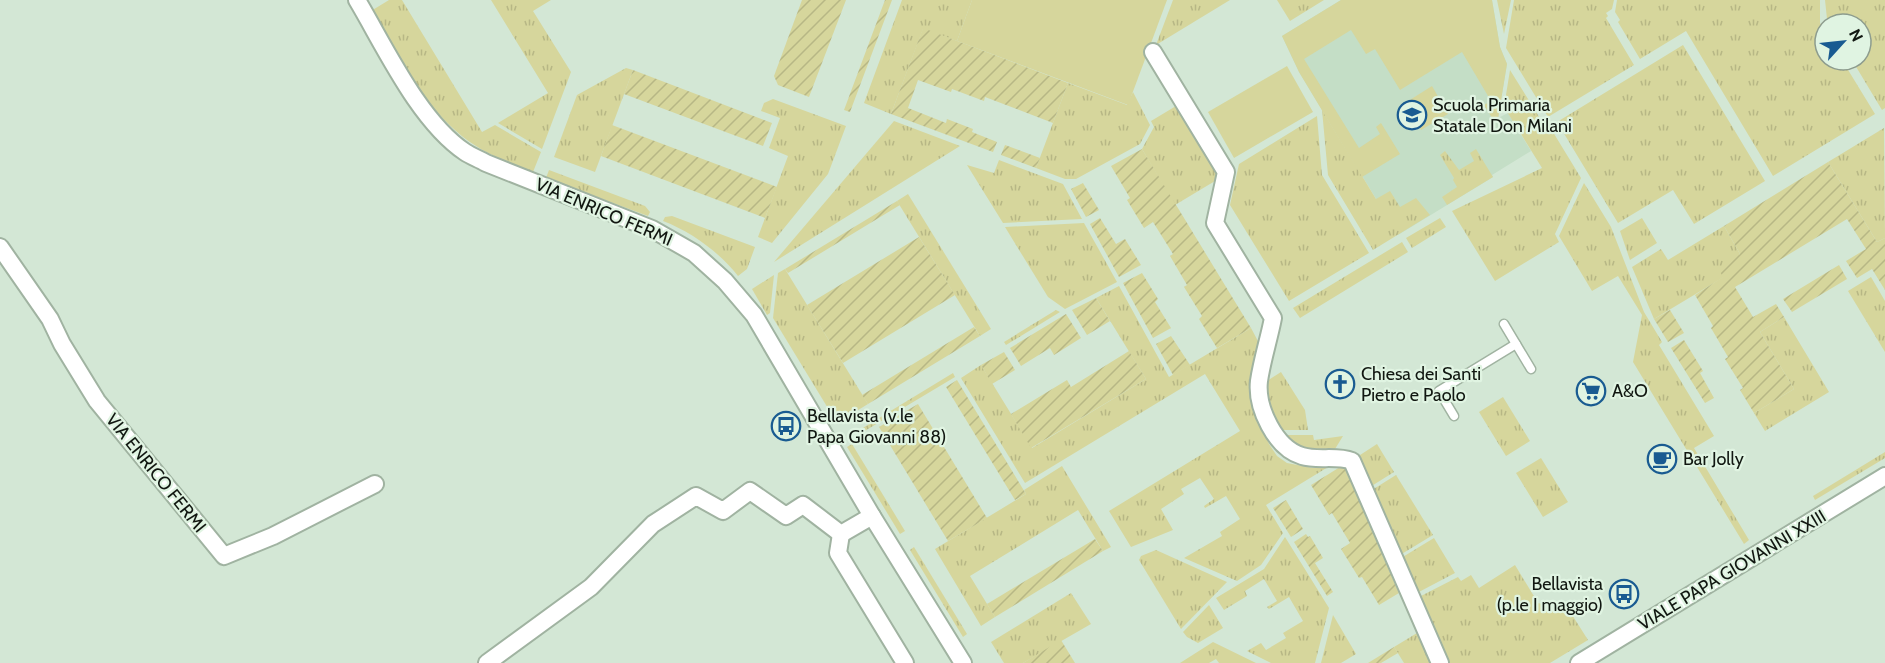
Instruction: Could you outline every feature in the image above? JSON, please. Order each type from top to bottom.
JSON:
[{"type":"street","name":"VIA ENRICO FERMI","points":[[357,0],[419,103],[443,132],[465,151],[486,163],[652,229],[694,253],[725,281],[754,315],[872,516],[963,663]]},
{"type":"street","points":[[1153,52],[1226,172],[1215,223],[1273,318],[1259,383],[1264,412],[1273,432],[1285,447],[1301,456],[1318,459],[1344,458],[1352,461],[1440,663]]},
{"type":"street","name":"VIA ENRICO FERMI","points":[[0,247],[50,319],[62,344],[97,401],[224,556],[273,536],[375,484]]},
{"type":"street","name":"VIALE PAPA GIOVANNI XXIII","points":[[1579,663],[1885,476]]},
{"type":"street","points":[[487,663],[591,587],[653,524],[696,496],[723,511],[750,491],[786,516],[802,505],[841,534]]},
{"type":"street","points":[[841,534],[872,516]]},
{"type":"street","points":[[841,534],[838,553],[905,663]]},
{"type":"lane","points":[[1504,324],[1531,369]]},
{"type":"lane","points":[[1454,416],[1439,391],[1516,344]]},
{"type":"shaded area","name":"Scuola Primaria Statale Don Milani","points":[[1341,0],[1492,0],[1500,47],[1507,64],[1498,118],[1508,113],[1531,151],[1398,235],[1299,72],[1282,36]]},
{"type":"green space","points":[[389,0],[402,0],[482,132],[495,125],[541,152],[533,172],[483,150],[456,131],[431,105],[409,74],[371,11]]},
{"type":"green space","points":[[491,0],[551,0],[533,11],[571,72],[542,149],[498,123],[548,93]]},
{"type":"green space","points":[[802,0],[846,0],[809,97],[778,85],[774,76]]},
{"type":"green space","points":[[885,0],[892,0],[850,112],[844,110]]},
{"type":"green space","points":[[902,0],[972,0],[957,41],[923,29],[891,114],[864,103]]},
{"type":"green space","points":[[972,0],[1167,0],[1128,105],[957,41]]},
{"type":"green space","points":[[1173,0],[1230,0],[1156,45]]},
{"type":"green space","points":[[1277,0],[1324,0],[1290,21]]},
{"type":"green space","points":[[1341,0],[1492,0],[1500,47],[1507,64],[1498,119],[1494,121],[1484,105],[1491,101],[1462,52],[1400,90],[1375,49],[1366,54],[1351,30],[1304,59],[1359,148],[1380,134],[1376,127],[1381,123],[1400,154],[1362,177],[1299,72],[1282,36]]},
{"type":"green space","points":[[1497,0],[1511,0],[1504,34]]},
{"type":"green space","points":[[1514,0],[1614,0],[1612,9],[1606,13],[1608,16],[1606,18],[1634,65],[1548,117],[1506,48]]},
{"type":"green space","points":[[1617,0],[1820,0],[1820,12],[1813,12],[1813,72],[1849,72],[1875,114],[1773,176],[1686,31],[1640,59],[1618,22],[1620,20],[1615,12]]},
{"type":"green space","points":[[1825,0],[1885,0],[1885,108],[1882,110],[1859,72],[1873,72],[1873,12],[1826,12]]},
{"type":"green space","points":[[923,28],[1068,83],[1053,123],[985,97],[984,101],[918,80],[908,108],[946,123],[947,119],[973,129],[972,132],[997,142],[993,152],[891,114]]},
{"type":"green space","points":[[1683,45],[1765,181],[1694,224],[1673,190],[1618,223],[1557,122]]},
{"type":"green space","points":[[1287,66],[1313,112],[1234,158],[1208,112]]},
{"type":"green space","points":[[626,68],[633,70],[595,172],[554,157],[577,95]]},
{"type":"green space","points":[[633,70],[772,123],[763,146],[624,94]]},
{"type":"green space","points":[[1510,70],[1541,120],[1545,119],[1581,178],[1555,234],[1559,242],[1495,281],[1452,211],[1542,168],[1504,107]]},
{"type":"green space","points":[[1068,83],[1127,105],[1133,92],[1150,125],[1140,144],[1076,179],[1065,179],[1036,168]]},
{"type":"green space","points":[[1432,86],[1448,114],[1421,130],[1405,103]]},
{"type":"green space","points":[[773,99],[846,126],[828,174],[772,243],[758,237],[788,156],[769,148],[780,118],[761,111],[764,103]]},
{"type":"green space","points":[[1176,106],[1220,178],[1175,205],[1142,149],[1154,127],[1151,121]]},
{"type":"green space","points":[[1322,110],[1376,199],[1390,191],[1400,207],[1416,198],[1430,215],[1373,250],[1328,175]]},
{"type":"green space","points":[[1317,116],[1322,175],[1369,253],[1289,301],[1230,205],[1239,164]]},
{"type":"green space","points":[[894,121],[960,146],[774,262]]},
{"type":"green space","points":[[612,125],[777,187],[765,218],[601,156]]},
{"type":"green space","points":[[1884,128],[1885,238],[1877,242],[1828,162]]},
{"type":"green space","points":[[1005,145],[1040,158],[1036,168],[1001,155]]},
{"type":"green space","points":[[1142,149],[1251,328],[1217,348],[1199,319],[1202,316],[1184,287],[1187,285],[1170,256],[1173,254],[1153,222],[1144,228],[1127,200],[1130,198],[1111,166]]},
{"type":"green space","points":[[1476,149],[1493,177],[1447,205],[1442,197],[1457,187],[1440,155],[1445,151],[1459,170],[1474,161],[1470,153]]},
{"type":"green space","points":[[999,160],[1063,184],[1082,219],[1003,223],[967,165],[994,173]]},
{"type":"green space","points":[[1828,162],[1877,242],[1885,238],[1885,290],[1872,269],[1857,278],[1846,261],[1866,249],[1847,219],[1735,287],[1753,317],[1776,304],[1784,317],[1760,332],[1794,389],[1754,413],[1740,390],[1743,388],[1725,359],[1728,357],[1711,328],[1713,326],[1695,295],[1723,277],[1718,268],[1740,254],[1724,226]]},
{"type":"green space","points":[[549,170],[645,206],[650,212],[648,216],[546,178]]},
{"type":"green space","points":[[1083,183],[1099,210],[1086,217],[1071,189]]},
{"type":"green space","points":[[1584,183],[1611,227],[1644,312],[1662,342],[1659,345],[1714,436],[1694,448],[1749,540],[1744,544],[1633,362],[1642,315],[1618,276],[1592,291],[1559,236]]},
{"type":"green space","points":[[908,194],[991,329],[980,336],[897,201]]},
{"type":"green space","points":[[897,201],[900,205],[788,273],[785,269]]},
{"type":"green space","points":[[672,216],[755,247],[747,269],[738,276],[705,244],[663,221],[665,217]]},
{"type":"green space","points":[[1100,218],[1116,244],[1125,239],[1141,265],[1119,277],[1090,224]]},
{"type":"green space","points":[[1440,218],[1446,227],[1412,248],[1406,238]]},
{"type":"green space","points":[[1642,218],[1657,243],[1630,260],[1620,231]]},
{"type":"green space","points":[[1084,223],[1117,282],[1065,309],[1048,297],[1005,227]]},
{"type":"green space","points":[[1724,226],[1740,254],[1724,277],[1654,319],[1632,267],[1661,249],[1668,260]]},
{"type":"green space","points":[[919,237],[955,295],[843,363],[807,305]]},
{"type":"green space","points":[[1402,242],[1408,252],[1300,318],[1293,308]]},
{"type":"green space","points":[[1839,265],[1847,279],[1792,312],[1783,299]]},
{"type":"green space","points":[[785,269],[868,404],[837,423],[773,318],[778,273]]},
{"type":"green space","points":[[1142,273],[1158,299],[1155,302],[1171,328],[1153,338],[1123,283]]},
{"type":"green space","points":[[774,275],[770,313],[767,315],[752,289]]},
{"type":"green space","points":[[1871,277],[1885,301],[1885,352],[1848,291]]},
{"type":"green space","points":[[1119,286],[1169,377],[1251,328],[1259,343],[1257,414],[1269,444],[1277,456],[1287,463],[1313,468],[1333,464],[1266,505],[1283,533],[1261,565],[1237,581],[1184,558],[1222,536],[1220,532],[1240,519],[1226,496],[1205,508],[1204,506],[1214,499],[1200,478],[1181,489],[1184,494],[1161,509],[1173,530],[1131,547],[1109,511],[1240,431],[1205,374],[1025,483],[961,378],[981,365],[1032,448],[1146,379],[1096,298]]},
{"type":"green space","points":[[1096,298],[1110,321],[1087,335],[1072,310]]},
{"type":"green space","points":[[1056,310],[1060,312],[1006,345],[1004,342]]},
{"type":"green space","points":[[1670,310],[1684,333],[1668,342],[1654,319]]},
{"type":"green space","points":[[1066,314],[1081,338],[1054,355],[1050,348],[1021,366],[1010,348]]},
{"type":"green space","points":[[1784,317],[1829,392],[1765,431],[1754,413],[1794,389],[1760,332]]},
{"type":"green space","points":[[974,327],[980,336],[868,404],[862,395]]},
{"type":"green space","points":[[1171,336],[1190,365],[1173,375],[1156,344]]},
{"type":"green space","points":[[1684,340],[1703,371],[1700,373],[1714,398],[1705,403],[1671,348]]},
{"type":"green space","points":[[1129,351],[1146,379],[1031,448],[1011,414],[1067,380],[1071,387]]},
{"type":"green space","points":[[1004,352],[1015,370],[992,384],[981,365]]},
{"type":"green space","points":[[1281,372],[1305,410],[1308,430],[1279,430],[1271,415],[1264,383]]},
{"type":"green space","points":[[953,373],[955,377],[863,432],[861,429]]},
{"type":"green space","points":[[957,380],[1026,494],[1015,500],[946,387]]},
{"type":"green space","points":[[1503,397],[1530,441],[1506,456],[1479,412]]},
{"type":"green space","points":[[918,404],[987,518],[948,541],[879,427]]},
{"type":"green space","points":[[1282,435],[1313,435],[1314,440],[1343,436],[1335,449],[1312,451],[1301,448]]},
{"type":"green space","points":[[852,444],[905,531],[900,534],[847,447]]},
{"type":"green space","points":[[1377,444],[1394,472],[1370,487],[1357,457]]},
{"type":"green space","points":[[1885,452],[1885,458],[1815,500],[1813,496]]},
{"type":"green space","points":[[1541,458],[1568,502],[1543,517],[1516,473]]},
{"type":"green space","points":[[1062,466],[1111,547],[1103,551],[1078,510],[970,576],[995,617],[981,626],[935,549],[1026,494],[1024,490]]},
{"type":"green space","points":[[1340,467],[1345,468],[1399,593],[1379,605],[1341,549],[1350,543],[1332,513],[1329,515],[1311,485]]},
{"type":"green space","points":[[1396,475],[1433,535],[1400,555],[1372,490]]},
{"type":"green space","points":[[1286,500],[1303,529],[1291,537],[1273,508]]},
{"type":"green space","points":[[1306,534],[1310,536],[1323,558],[1315,563],[1333,592],[1327,596],[1294,542]]},
{"type":"green space","points":[[1285,537],[1329,608],[1315,663],[1271,663],[1247,651],[1261,643],[1266,650],[1286,638],[1283,633],[1303,621],[1289,597],[1269,609],[1267,607],[1277,601],[1264,579],[1245,591],[1247,596],[1224,610],[1216,598],[1264,569]]},
{"type":"green space","points":[[1434,538],[1455,573],[1417,593],[1401,558]]},
{"type":"green space","points":[[1095,539],[1103,551],[995,617],[987,604]]},
{"type":"green space","points":[[914,547],[967,634],[963,637],[910,550]]},
{"type":"green space","points":[[1156,550],[1227,582],[1181,629],[1139,560],[1141,556]]},
{"type":"green space","points":[[1515,565],[1538,603],[1569,610],[1588,640],[1550,663],[1447,663],[1419,597],[1458,577],[1461,581],[1471,575],[1479,588]]},
{"type":"green space","points":[[1071,593],[1091,624],[1023,663],[1004,663],[991,642]]},
{"type":"green space","points":[[1209,605],[1223,628],[1198,643],[1183,632]]},
{"type":"green space","points":[[1333,615],[1356,654],[1341,663],[1321,663]]},
{"type":"green space","points":[[1417,633],[1430,663],[1404,663],[1394,647]]},
{"type":"green space","points":[[1061,640],[1075,663],[1023,663]]},
{"type":"green space","points":[[1213,642],[1256,663],[1219,663],[1216,659],[1209,663],[1180,663]]},
{"type":"green space","points":[[1394,647],[1398,653],[1381,663],[1368,663]]},
{"type":"place","name":"Scuola Primaria Statale Don Milani","points":[[1412,115]]},
{"type":"place","name":"Chiesa dei Santi Pietro e Paolo","points":[[1340,384]]},
{"type":"place","name":"A&O","points":[[1591,391]]},
{"type":"place","name":"Bellavista (v.le Papa Giovanni 88)","points":[[786,426]]},
{"type":"place","name":"Bar Jolly","points":[[1662,459]]},
{"type":"place","name":"Bellavista (p.le I maggio)","points":[[1624,594]]}]
